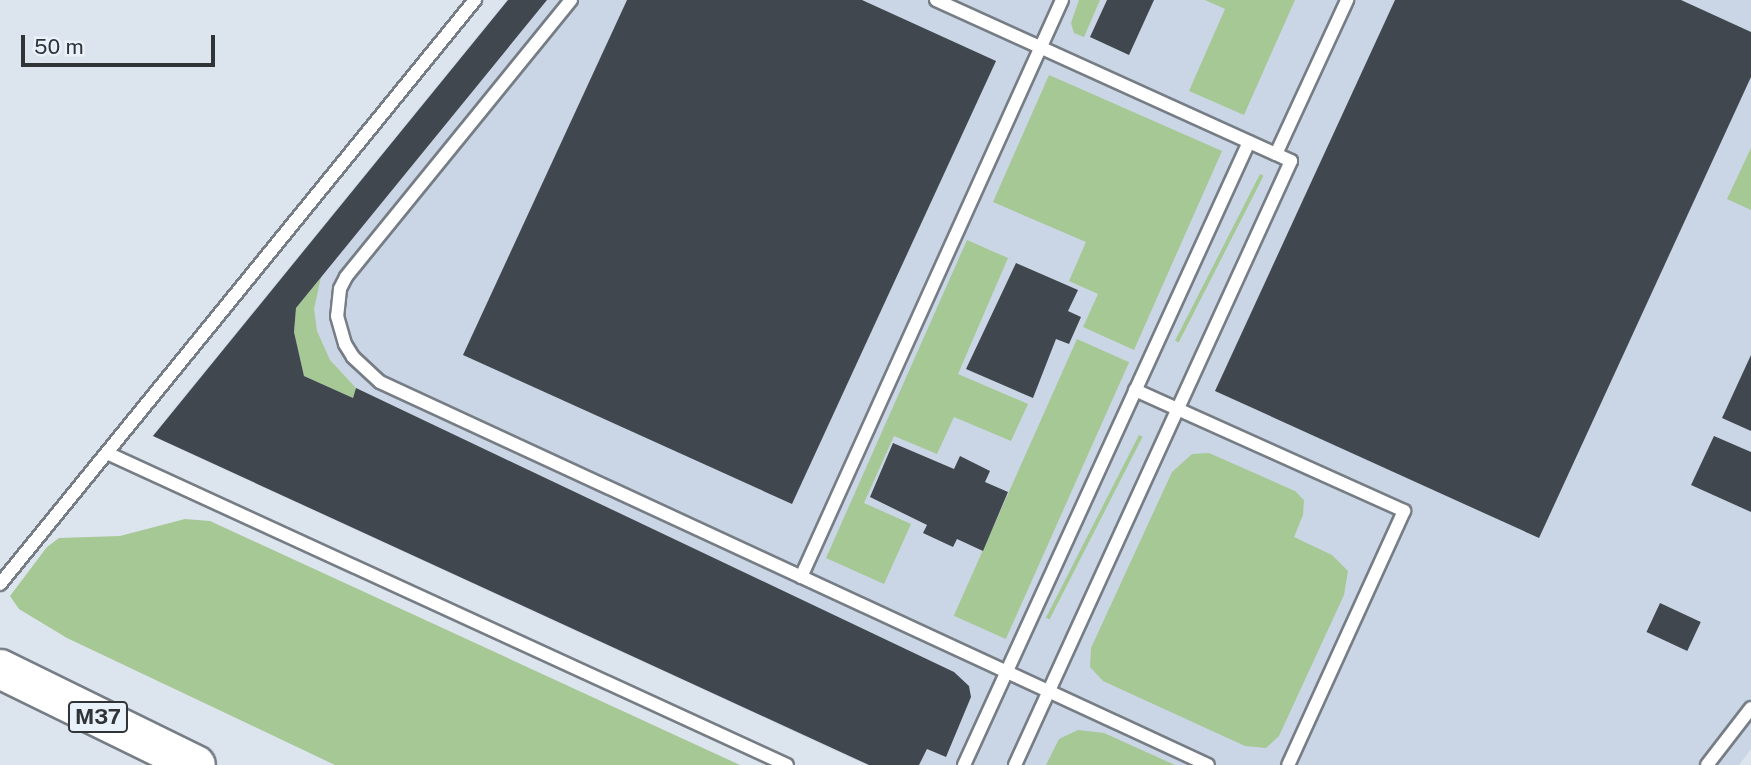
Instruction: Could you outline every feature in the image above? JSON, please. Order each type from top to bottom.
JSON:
[{"type":"highway","name":"M37","points":[[0,669],[196,765]]},
{"type":"lane","points":[[0,584],[475,0]]},
{"type":"lane","points":[[571,0],[346,277],[340,289],[337,316],[345,344],[364,369],[380,382],[1208,765]]},
{"type":"lane","points":[[936,0],[1291,161],[1015,765]]},
{"type":"lane","points":[[801,577],[1062,0]]},
{"type":"lane","points":[[1276,154],[1346,0]]},
{"type":"lane","points":[[964,765],[1249,142]]},
{"type":"lane","points":[[1135,390],[1404,511],[1288,765]]},
{"type":"lane","points":[[107,453],[788,765]]},
{"type":"lane","points":[[1707,765],[1751,708]]},
{"type":"shaded area","points":[[507,0],[1751,0],[1751,749],[1739,765],[867,765],[152,436]]},
{"type":"green space","points":[[1079,0],[1100,0],[1084,37],[1074,33],[1071,23]]},
{"type":"green space","points":[[1205,0],[1295,0],[1244,115],[1189,91],[1225,9]]},
{"type":"green space","points":[[1049,75],[1222,151],[1134,350],[1083,327],[1098,294],[1069,281],[1086,242],[993,202]]},
{"type":"green space","points":[[1751,148],[1751,210],[1727,199]]},
{"type":"green space","points":[[1260,174],[1264,176],[1179,342],[1175,341]]},
{"type":"green space","points":[[967,240],[1008,258],[958,374],[1028,404],[1011,441],[954,417],[937,454],[894,436],[864,503],[911,524],[884,584],[826,558]]},
{"type":"green space","points":[[321,277],[314,309],[317,331],[330,360],[356,388],[353,398],[304,376],[294,332],[296,308]]},
{"type":"green space","points":[[1077,339],[1129,362],[1006,639],[954,616]]},
{"type":"green space","points":[[1139,435],[1143,437],[1049,619],[1046,618]]},
{"type":"green space","points":[[1209,453],[1295,491],[1304,500],[1303,515],[1294,537],[1332,555],[1348,571],[1344,595],[1279,736],[1266,748],[1245,746],[1103,681],[1090,667],[1091,648],[1172,472],[1192,454]]},
{"type":"green space","points":[[185,519],[210,521],[740,765],[335,765],[67,638],[19,609],[10,596],[47,547],[59,538],[120,536]]},
{"type":"green space","points":[[1078,730],[1104,733],[1175,765],[1046,765],[1059,739]]},
{"type":"building","points":[[508,0],[547,0],[296,308],[294,332],[304,376],[353,398],[356,388],[954,672],[969,686],[971,697],[946,757],[927,749],[919,765],[869,765],[153,436]]},
{"type":"building","points":[[627,0],[862,0],[996,61],[792,504],[463,355]]},
{"type":"building","points":[[1107,0],[1154,0],[1129,55],[1090,37]]},
{"type":"building","points":[[1395,0],[1681,0],[1751,32],[1751,77],[1539,538],[1215,391]]},
{"type":"building","points":[[1016,263],[1078,290],[1068,311],[1081,317],[1069,344],[1056,339],[1033,398],[966,369]]},
{"type":"building","points":[[1751,355],[1751,431],[1722,418]]},
{"type":"building","points":[[1714,436],[1751,452],[1751,512],[1691,485]]},
{"type":"building","points":[[893,443],[954,469],[960,456],[990,471],[985,482],[1008,492],[983,551],[957,539],[953,547],[923,533],[927,525],[870,497]]},
{"type":"building","points":[[1660,603],[1701,622],[1687,651],[1646,632]]}]
